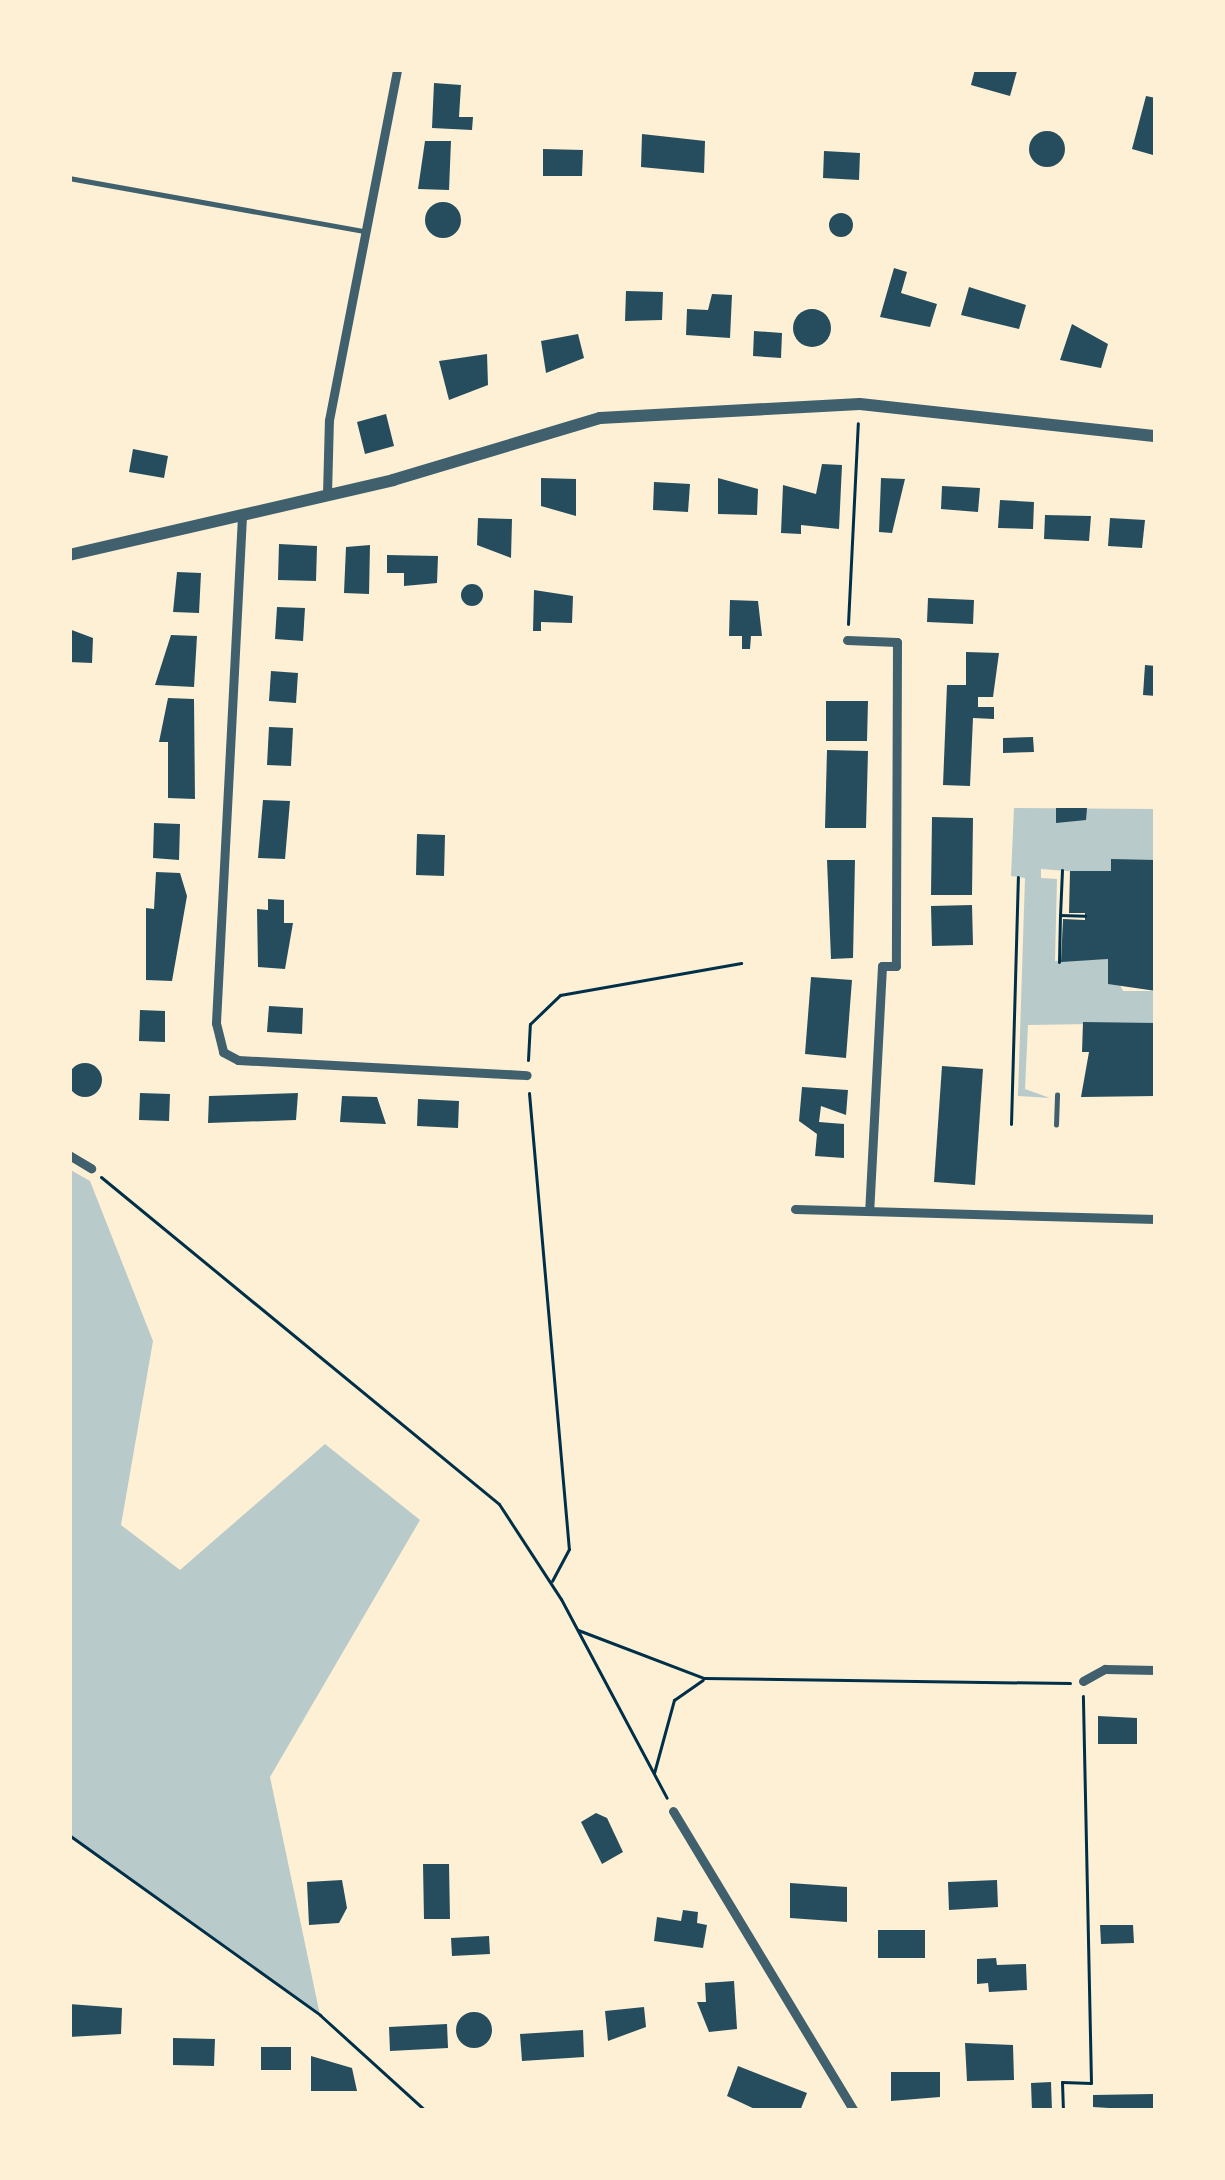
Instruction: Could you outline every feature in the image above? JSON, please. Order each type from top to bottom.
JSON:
[{"type":"street","points":[[327,494],[326,439],[397,69]]},
{"type":"street","points":[[69,555],[393,480],[600,418],[860,404],[1156,436]]},
{"type":"street","points":[[242,516],[216,1023],[224,1052],[238,1060],[527,1076]]},
{"type":"street","points":[[848,640],[897,643],[896,966],[882,966],[869,1210]]},
{"type":"street","points":[[69,1154],[91,1168]]},
{"type":"street","points":[[795,1210],[1156,1220]]},
{"type":"street","points":[[1083,1681],[1105,1669],[1156,1670]]},
{"type":"street","points":[[673,1811],[854,2111]]},
{"type":"lane","points":[[69,178],[365,231]]},
{"type":"lane","points":[[1056,1125],[1057,1095]]},
{"type":"path","points":[[848,640],[860,404]]},
{"type":"path","points":[[1059,962],[1061,870]]},
{"type":"path","points":[[1011,1124],[1018,877]]},
{"type":"path","points":[[1060,915],[1085,916]]},
{"type":"path","points":[[551,1583],[569,1549],[527,1076],[530,1024],[560,995],[741,963]]},
{"type":"path","points":[[91,1168],[499,1504],[578,1630],[673,1811]]},
{"type":"path","points":[[578,1630],[704,1678],[1037,1688],[1083,1681],[1091,2083],[1062,2082],[1064,2111]]},
{"type":"path","points":[[654,1774],[674,1700],[704,1678]]},
{"type":"path","points":[[69,1835],[320,2015],[426,2111]]},
{"type":"shaded area","points":[[1014,808],[1156,809],[1156,878],[1041,869],[1041,878],[1057,879],[1055,961],[1108,959],[1123,991],[1156,991],[1156,1023],[1028,1025],[1025,1089],[1050,1098],[1018,1096],[1025,878],[1011,876]]},
{"type":"shaded area","points":[[69,1169],[90,1181],[153,1341],[121,1525],[180,1570],[325,1444],[420,1520],[270,1777],[320,2015],[69,1835]]},
{"type":"building","points":[[975,69],[1017,71],[1010,96],[971,85]]},
{"type":"building","points":[[434,83],[461,85],[459,117],[473,117],[472,130],[432,128]]},
{"type":"building","points":[[1146,96],[1156,98],[1153,155],[1132,149]]},
{"type":"building","points":[[1047,131],[1060,136],[1065,149],[1060,162],[1047,167],[1034,162],[1029,149],[1034,136]]},
{"type":"building","points":[[642,134],[705,141],[704,173],[641,167]]},
{"type":"building","points":[[425,141],[451,141],[449,190],[418,189]]},
{"type":"building","points":[[543,149],[583,150],[582,176],[543,176]]},
{"type":"building","points":[[824,151],[860,153],[859,180],[823,178]]},
{"type":"building","points":[[443,202],[456,207],[461,220],[456,233],[443,238],[430,233],[425,220],[430,207]]},
{"type":"building","points":[[841,213],[853,225],[841,237],[829,225]]},
{"type":"building","points":[[894,268],[907,272],[901,293],[937,304],[930,327],[880,317]]},
{"type":"building","points":[[969,287],[1026,305],[1019,329],[961,315]]},
{"type":"building","points":[[626,291],[663,292],[662,320],[625,321]]},
{"type":"building","points":[[712,294],[732,295],[730,338],[686,335],[687,309],[708,310]]},
{"type":"building","points":[[812,309],[826,314],[831,328],[826,342],[812,347],[798,342],[793,328],[798,314]]},
{"type":"building","points":[[1072,324],[1108,344],[1101,368],[1060,360]]},
{"type":"building","points":[[754,331],[782,333],[781,358],[753,356]]},
{"type":"building","points":[[578,334],[584,358],[546,373],[541,341]]},
{"type":"building","points":[[487,354],[488,385],[449,400],[439,361]]},
{"type":"building","points":[[386,414],[394,446],[365,454],[357,422]]},
{"type":"building","points":[[133,449],[168,456],[164,478],[129,472]]},
{"type":"building","points":[[822,464],[842,465],[839,529],[801,525],[801,534],[781,533],[783,485],[816,494]]},
{"type":"building","points":[[541,478],[576,479],[576,516],[541,506]]},
{"type":"building","points":[[718,478],[758,489],[757,515],[718,514]]},
{"type":"building","points":[[881,478],[905,479],[892,533],[879,532]]},
{"type":"building","points":[[654,482],[690,484],[688,512],[653,510]]},
{"type":"building","points":[[942,486],[980,488],[978,512],[941,509]]},
{"type":"building","points":[[1000,500],[1034,502],[1033,529],[998,528]]},
{"type":"building","points":[[1045,515],[1091,516],[1089,541],[1044,539]]},
{"type":"building","points":[[478,518],[512,519],[511,558],[477,545]]},
{"type":"building","points":[[1110,518],[1145,520],[1142,548],[1108,546]]},
{"type":"building","points":[[279,544],[317,546],[316,581],[278,580]]},
{"type":"building","points":[[370,545],[369,594],[344,593],[346,547]]},
{"type":"building","points":[[387,555],[438,556],[437,583],[404,586],[404,573],[387,573]]},
{"type":"building","points":[[177,572],[201,573],[199,613],[173,612]]},
{"type":"building","points":[[472,584],[483,595],[472,606],[461,595]]},
{"type":"building","points":[[534,590],[573,596],[572,623],[541,622],[541,631],[533,631]]},
{"type":"building","points":[[928,598],[974,600],[973,624],[927,622]]},
{"type":"building","points":[[730,600],[758,601],[762,636],[751,636],[750,649],[742,649],[742,636],[729,636]]},
{"type":"building","points":[[277,607],[305,608],[303,641],[275,639]]},
{"type":"building","points":[[69,629],[93,638],[92,663],[69,662]]},
{"type":"building","points":[[171,635],[197,636],[194,687],[155,685]]},
{"type":"building","points":[[966,652],[999,653],[993,697],[978,697],[978,707],[994,707],[994,719],[973,718],[970,786],[943,785],[947,685],[966,685]]},
{"type":"building","points":[[1145,665],[1156,666],[1156,696],[1143,695]]},
{"type":"building","points":[[271,671],[298,673],[296,703],[269,701]]},
{"type":"building","points":[[168,698],[194,699],[195,799],[168,798],[168,742],[159,742]]},
{"type":"building","points":[[826,701],[868,701],[867,741],[826,741]]},
{"type":"building","points":[[269,727],[293,728],[291,766],[267,765]]},
{"type":"building","points":[[1033,737],[1034,752],[1003,753],[1003,738]]},
{"type":"building","points":[[827,750],[868,751],[866,828],[825,828]]},
{"type":"building","points":[[263,800],[290,801],[285,859],[258,858]]},
{"type":"building","points":[[1056,808],[1087,808],[1086,820],[1056,823]]},
{"type":"building","points":[[932,817],[973,818],[972,895],[931,895]]},
{"type":"building","points":[[154,823],[180,824],[179,860],[153,858]]},
{"type":"building","points":[[417,834],[445,835],[444,876],[416,875]]},
{"type":"building","points":[[1111,859],[1156,860],[1156,991],[1108,984],[1108,959],[1061,962],[1063,919],[1085,920],[1085,913],[1069,913],[1070,871],[1111,871]]},
{"type":"building","points":[[827,860],[855,860],[853,958],[831,959]]},
{"type":"building","points":[[156,872],[180,873],[187,896],[172,981],[146,980],[146,908],[154,909]]},
{"type":"building","points":[[268,899],[284,900],[284,923],[293,923],[285,969],[258,967],[257,909],[268,910]]},
{"type":"building","points":[[972,905],[973,945],[932,946],[931,906]]},
{"type":"building","points":[[811,977],[852,980],[846,1058],[805,1054]]},
{"type":"building","points":[[269,1006],[303,1008],[302,1034],[267,1032]]},
{"type":"building","points":[[140,1010],[165,1011],[165,1042],[139,1041]]},
{"type":"building","points":[[1083,1022],[1156,1023],[1156,1096],[1081,1097],[1089,1052],[1082,1052]]},
{"type":"building","points":[[85,1063],[97,1068],[102,1080],[97,1092],[85,1097],[73,1092],[68,1080],[73,1068]]},
{"type":"building","points":[[942,1066],[983,1069],[975,1185],[934,1182]]},
{"type":"building","points":[[802,1087],[848,1090],[846,1115],[821,1106],[819,1122],[844,1124],[844,1158],[815,1156],[817,1134],[799,1121]]},
{"type":"building","points":[[140,1093],[170,1094],[169,1121],[139,1120]]},
{"type":"building","points":[[298,1093],[296,1120],[208,1123],[209,1096]]},
{"type":"building","points":[[342,1096],[377,1097],[386,1124],[340,1122]]},
{"type":"building","points":[[418,1099],[459,1101],[458,1128],[417,1126]]},
{"type":"building","points":[[1098,1716],[1137,1718],[1137,1744],[1098,1744]]},
{"type":"building","points":[[596,1813],[607,1818],[623,1852],[602,1864],[581,1822]]},
{"type":"building","points":[[423,1864],[449,1864],[450,1919],[424,1919]]},
{"type":"building","points":[[342,1880],[347,1908],[339,1923],[309,1925],[307,1882]]},
{"type":"building","points":[[997,1880],[998,1907],[949,1910],[948,1882]]},
{"type":"building","points":[[790,1883],[847,1887],[847,1922],[790,1918]]},
{"type":"building","points":[[683,1910],[698,1912],[697,1923],[707,1925],[703,1948],[654,1941],[657,1917],[681,1921]]},
{"type":"building","points":[[1100,1925],[1133,1925],[1134,1943],[1101,1944]]},
{"type":"building","points":[[878,1930],[925,1930],[925,1958],[878,1958]]},
{"type":"building","points":[[489,1936],[490,1954],[452,1956],[451,1938]]},
{"type":"building","points":[[996,1958],[997,1965],[1026,1964],[1027,1990],[989,1992],[988,1983],[977,1984],[977,1959]]},
{"type":"building","points":[[734,1981],[737,2029],[709,2032],[697,2002],[706,2002],[705,1983]]},
{"type":"building","points":[[69,2004],[122,2008],[121,2034],[69,2037]]},
{"type":"building","points":[[644,2007],[646,2027],[608,2041],[605,2011]]},
{"type":"building","points":[[474,2012],[486,2018],[492,2030],[486,2042],[474,2048],[462,2042],[456,2030],[462,2018]]},
{"type":"building","points":[[447,2024],[448,2048],[390,2051],[389,2027]]},
{"type":"building","points":[[583,2030],[584,2057],[522,2061],[520,2034]]},
{"type":"building","points":[[173,2038],[215,2039],[214,2066],[173,2065]]},
{"type":"building","points":[[965,2043],[1013,2045],[1014,2080],[967,2081]]},
{"type":"building","points":[[261,2047],[291,2047],[291,2070],[261,2070]]},
{"type":"building","points":[[311,2056],[352,2068],[357,2091],[311,2091]]},
{"type":"building","points":[[738,2066],[807,2093],[800,2111],[759,2111],[727,2096]]},
{"type":"building","points":[[891,2072],[940,2072],[940,2097],[891,2101]]},
{"type":"building","points":[[1051,2082],[1052,2111],[1032,2111],[1031,2083]]},
{"type":"building","points":[[1153,2094],[1156,2111],[1093,2107],[1093,2095]]}]
